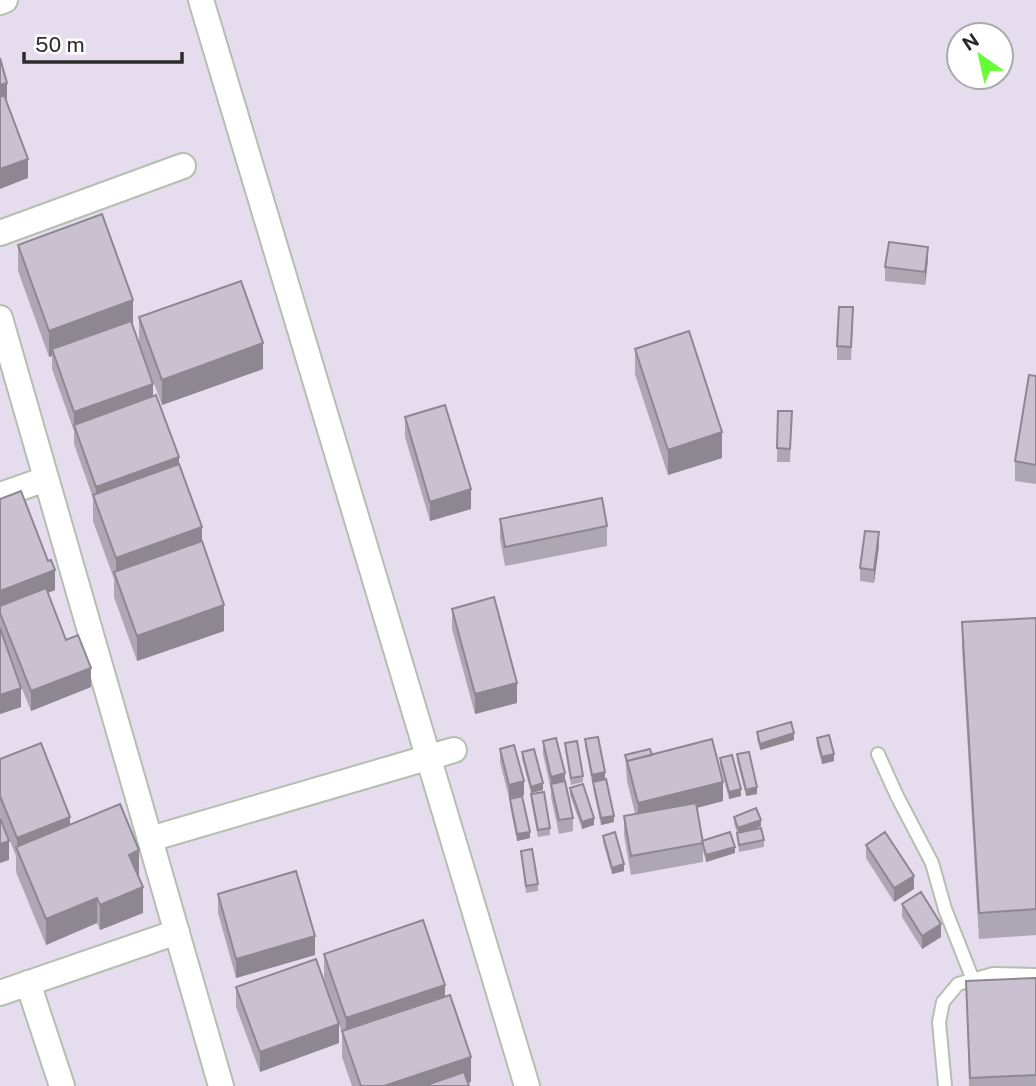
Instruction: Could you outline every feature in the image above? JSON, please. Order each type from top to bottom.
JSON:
[{"type":"street","points":[[0,2],[5,0]]},
{"type":"street","points":[[201,0],[527,1086]]},
{"type":"street","points":[[0,233],[183,166]]},
{"type":"street","points":[[0,318],[222,1086]]},
{"type":"street","points":[[0,495],[47,479]]},
{"type":"street","points":[[150,839],[454,750]]},
{"type":"street","points":[[0,993],[177,932]]},
{"type":"street","points":[[28,983],[62,1086]]},
{"type":"lane","points":[[878,754],[932,863],[944,909],[973,980]]},
{"type":"lane","points":[[945,1086],[939,1021],[943,1002],[958,984],[993,974],[1036,975]]},
{"type":"building","points":[[0,58],[7,83],[0,85]]},
{"type":"building","points":[[4,95],[28,159],[0,169],[0,97]]},
{"type":"building","points":[[102,214],[133,300],[49,331],[18,245]]},
{"type":"building","points":[[889,242],[928,247],[925,272],[885,267]]},
{"type":"building","points":[[241,281],[263,343],[162,380],[139,317]]},
{"type":"building","points":[[839,307],[853,307],[851,347],[837,346]]},
{"type":"building","points":[[131,321],[153,384],[74,412],[52,349]]},
{"type":"building","points":[[689,331],[722,432],[668,450],[635,349]]},
{"type":"building","points":[[1029,375],[1036,376],[1036,465],[1015,461]]},
{"type":"building","points":[[156,395],[179,457],[96,487],[74,425]]},
{"type":"building","points":[[445,405],[471,489],[430,502],[405,417]]},
{"type":"building","points":[[778,411],[792,411],[790,449],[777,448]]},
{"type":"building","points":[[179,464],[202,527],[116,558],[93,495]]},
{"type":"building","points":[[21,491],[48,561],[51,560],[55,570],[0,591],[0,499]]},
{"type":"building","points":[[602,498],[607,526],[505,547],[500,519]]},
{"type":"building","points":[[865,531],[879,532],[874,570],[860,568]]},
{"type":"building","points":[[202,541],[224,605],[137,636],[114,572]]},
{"type":"building","points":[[46,588],[66,640],[78,635],[91,668],[31,691],[0,613],[0,606]]},
{"type":"building","points":[[494,597],[517,683],[475,694],[452,609]]},
{"type":"building","points":[[1036,618],[1036,909],[979,913],[962,622]]},
{"type":"building","points":[[0,628],[21,688],[0,695]]},
{"type":"building","points":[[791,722],[794,733],[760,744],[757,732]]},
{"type":"building","points":[[829,735],[834,754],[822,757],[817,738]]},
{"type":"building","points":[[598,737],[605,772],[592,775],[585,739]]},
{"type":"building","points":[[556,738],[565,773],[551,777],[543,741]]},
{"type":"building","points":[[712,739],[723,782],[638,803],[627,761]]},
{"type":"building","points":[[577,741],[583,776],[571,778],[565,743]]},
{"type":"building","points":[[41,743],[70,817],[17,838],[0,796],[0,759]]},
{"type":"building","points":[[514,745],[524,781],[509,785],[500,749]]},
{"type":"building","points":[[534,749],[543,783],[531,787],[522,752]]},
{"type":"building","points":[[650,749],[652,755],[627,761],[625,755]]},
{"type":"building","points":[[749,752],[757,787],[746,790],[737,754]]},
{"type":"building","points":[[732,755],[741,789],[729,792],[720,758]]},
{"type":"building","points":[[606,779],[614,816],[601,818],[593,782]]},
{"type":"building","points":[[565,781],[573,818],[559,820],[551,784]]},
{"type":"building","points":[[583,784],[594,818],[582,822],[570,788]]},
{"type":"building","points":[[544,792],[550,828],[538,830],[531,794]]},
{"type":"building","points":[[522,796],[530,832],[517,834],[510,799]]},
{"type":"building","points":[[696,803],[703,843],[631,856],[624,816]]},
{"type":"building","points":[[120,804],[139,850],[129,855],[143,887],[100,905],[97,898],[46,919],[16,847]]},
{"type":"building","points":[[756,808],[761,820],[738,828],[734,817]]},
{"type":"building","points":[[0,818],[9,841],[0,844]]},
{"type":"building","points":[[761,828],[764,840],[739,845],[737,833]]},
{"type":"building","points":[[615,832],[624,864],[612,868],[603,836]]},
{"type":"building","points":[[730,832],[735,847],[706,855],[702,841]]},
{"type":"building","points":[[885,832],[914,876],[894,888],[866,845]]},
{"type":"building","points":[[532,849],[538,884],[526,886],[521,851]]},
{"type":"building","points":[[296,871],[315,936],[236,959],[218,894]]},
{"type":"building","points":[[921,892],[941,924],[922,936],[902,904]]},
{"type":"building","points":[[423,920],[445,985],[346,1018],[324,954]]},
{"type":"building","points":[[316,959],[339,1024],[260,1052],[236,987]]},
{"type":"building","points":[[1036,978],[1036,1075],[970,1078],[966,981]]},
{"type":"building","points":[[450,995],[471,1057],[384,1086],[361,1086],[342,1031]]},
{"type":"building","points":[[464,1072],[469,1086],[424,1086]]}]
